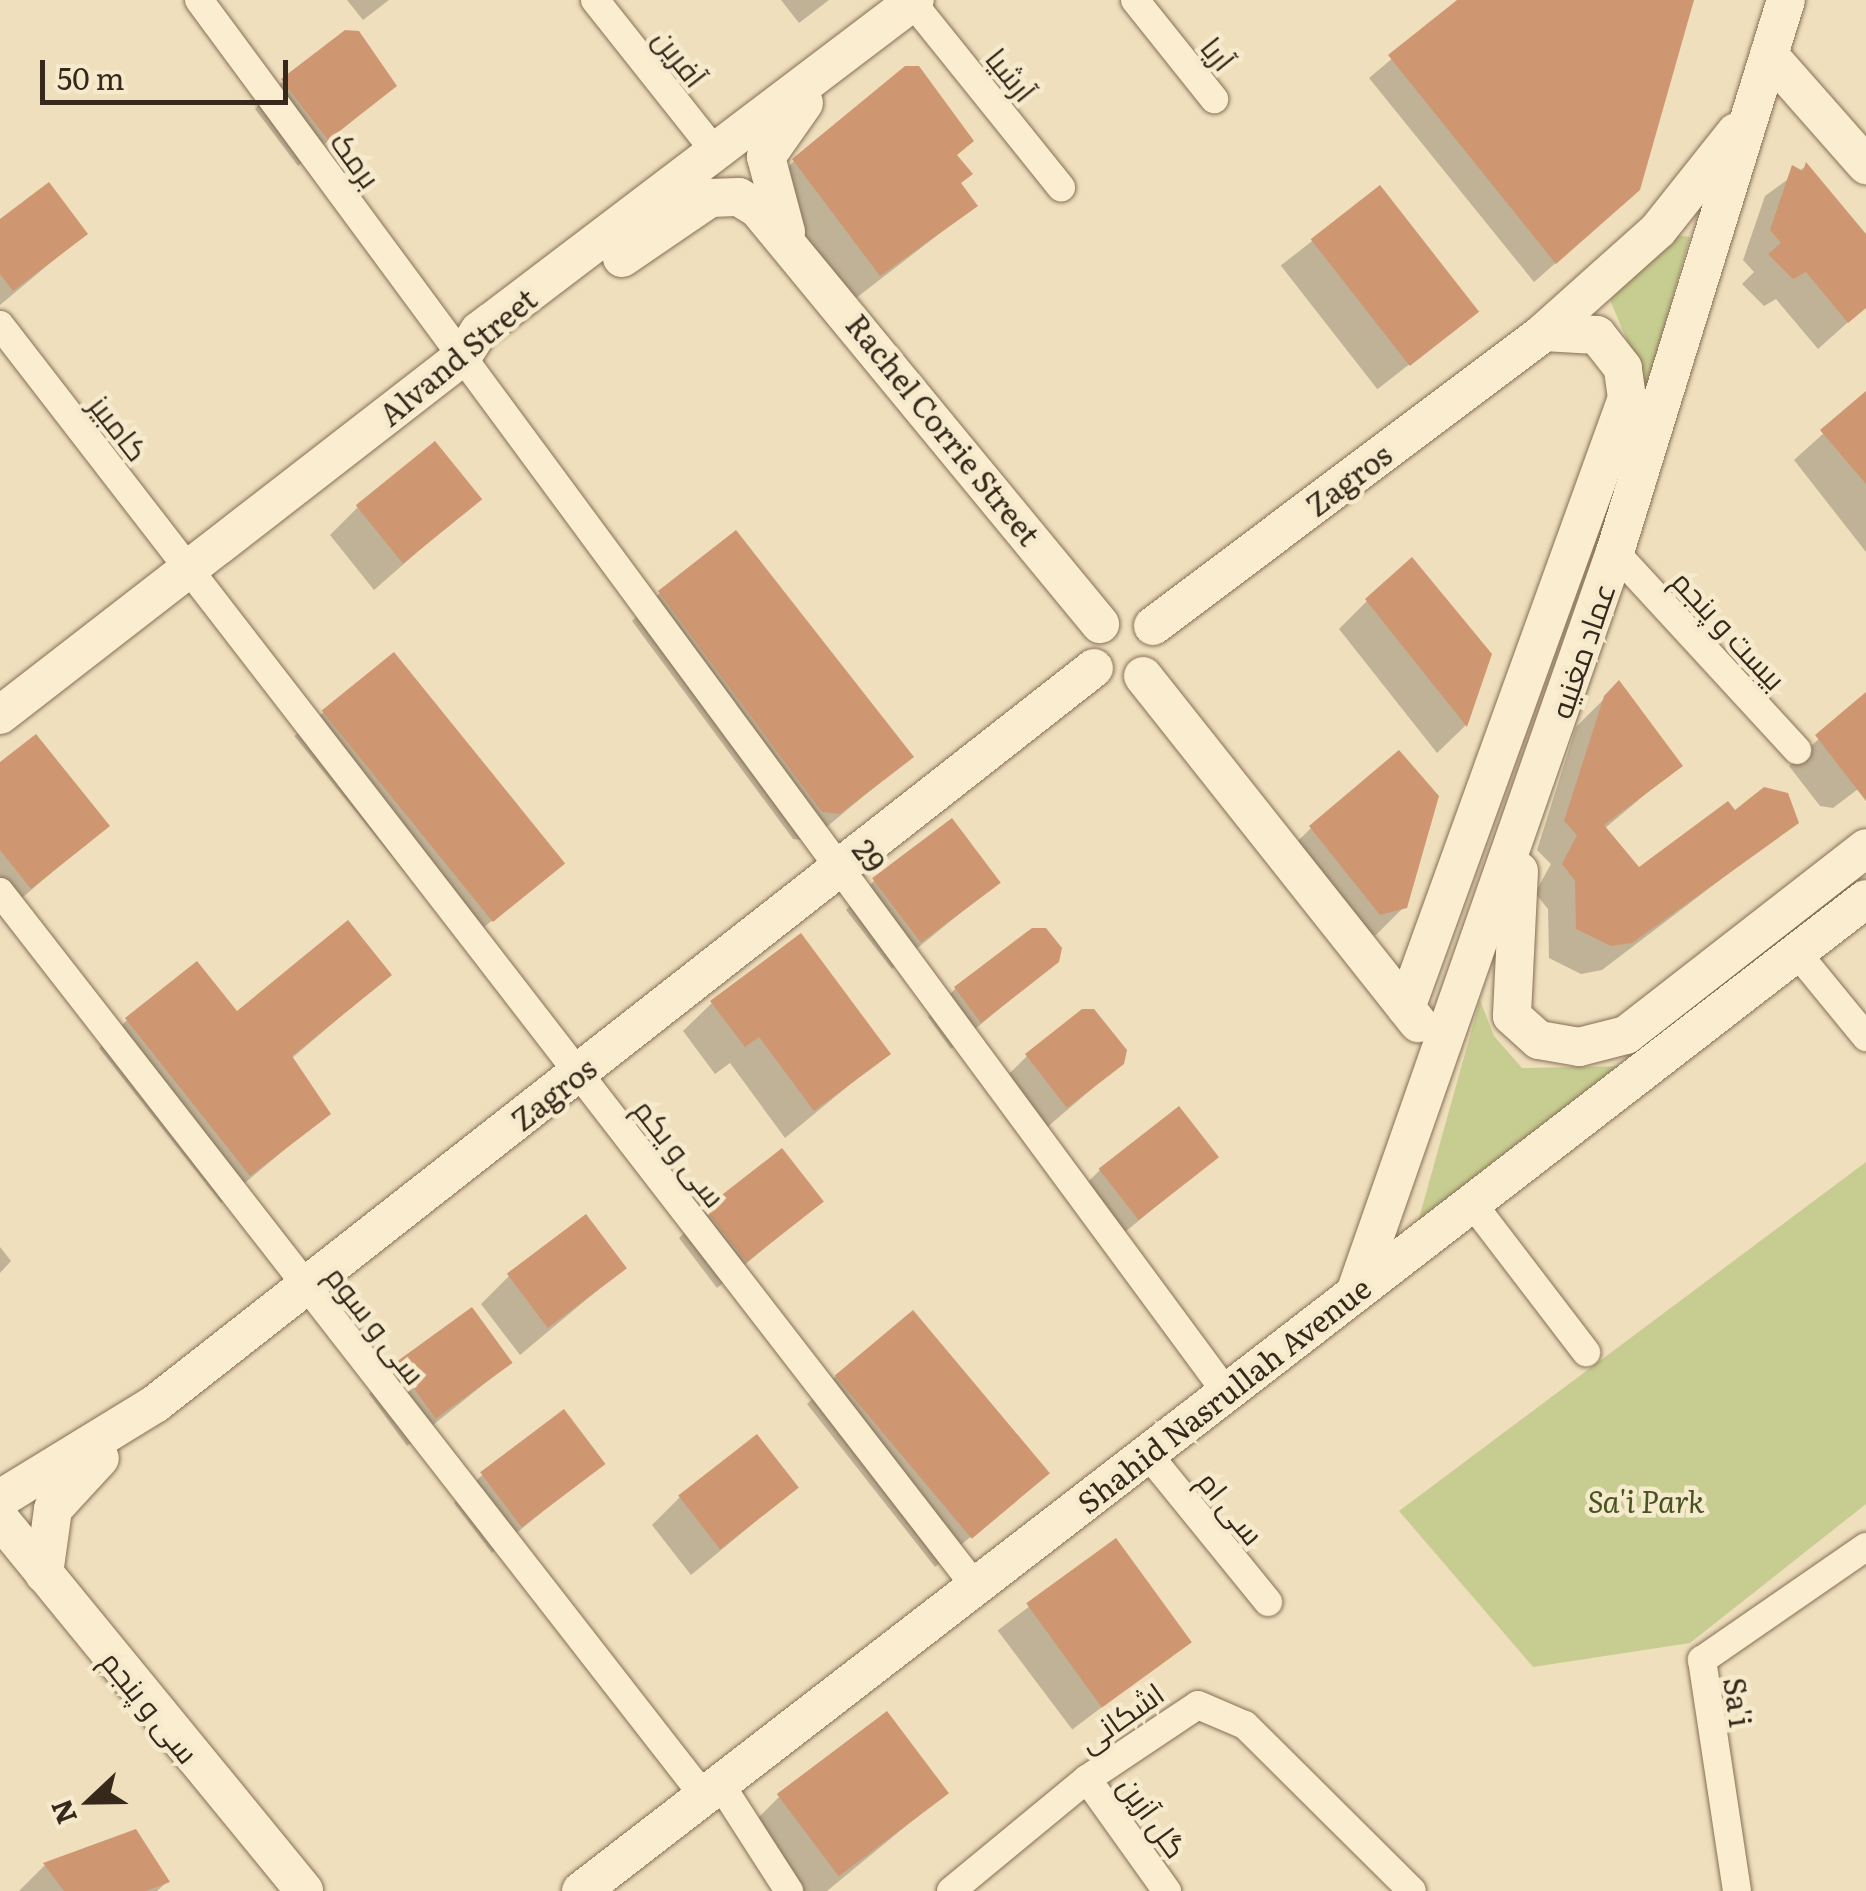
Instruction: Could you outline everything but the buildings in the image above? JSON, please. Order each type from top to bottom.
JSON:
[{"type":"street","name":"برمک","points":[[199,0],[462,357]]},
{"type":"street","name":"آفرین","points":[[595,0],[717,154]]},
{"type":"street","name":"آریا","points":[[1136,0],[1214,99]]},
{"type":"street","name":"عماد مغنیه","points":[[1406,1008],[1627,458],[1752,112],[1786,0]]},
{"type":"street","name":"Alvand Street","points":[[0,715],[462,357],[480,331],[914,1]]},
{"type":"street","name":"آرشیا","points":[[914,1],[1061,187]]},
{"type":"street","points":[[1770,55],[1866,165]]},
{"type":"street","points":[[787,234],[766,157],[834,60]]},
{"type":"street","name":"Zagros","points":[[1153,626],[1544,332],[1658,230],[1752,112]]},
{"type":"street","points":[[462,357],[500,347],[710,198],[739,197],[787,234]]},
{"type":"street","name":"Rachel Corrie Street","points":[[787,234],[1100,624]]},
{"type":"street","name":"کامبیز","points":[[0,325],[188,569]]},
{"type":"street","name":"عماد مغنیه","points":[[1355,1293],[1615,552],[1627,458],[1627,398],[1613,349],[1581,328],[1544,332]]},
{"type":"street","name":"29","points":[[462,357],[1226,1392]]},
{"type":"street","name":"بیست و پنجم","points":[[1615,552],[1798,750]]},
{"type":"street","name":"سی و یکم","points":[[188,569],[975,1586]]},
{"type":"street","points":[[1143,676],[1153,626],[1100,624],[1094,668],[1143,676],[1442,1052]]},
{"type":"street","name":"Zagros","points":[[4,1497],[156,1404],[1094,668]]},
{"type":"street","points":[[1525,814],[1512,1016],[1551,1044],[1626,1034],[1866,848]]},
{"type":"street","name":"سی و سوم","points":[[0,892],[306,1286],[789,1891]]},
{"type":"street","name":"Shahid Nasrullah Avenue","points":[[582,1891],[1866,899]]},
{"type":"street","points":[[1796,952],[1866,1037]]},
{"type":"street","points":[[1472,1203],[1586,1352]]},
{"type":"street","points":[[44,1574],[54,1509],[156,1404]]},
{"type":"street","name":"سی ام","points":[[1146,1453],[1268,1602]]},
{"type":"street","name":"سی و پنجم","points":[[4,1497],[44,1574],[298,1888]]},
{"type":"street","name":"Sa'i","points":[[1737,1891],[1702,1660],[1866,1546]]},
{"type":"street","name":"اشکانی","points":[[952,1891],[1087,1778],[1184,1708],[1219,1708],[1412,1891]]},
{"type":"street","name":"گل آزین","points":[[1087,1778],[1168,1891]]},
{"type":"green space","points":[[1675,235],[1690,237],[1647,388],[1610,300]]},
{"type":"green space","points":[[1480,1000],[1494,1036],[1522,1068],[1626,1066],[1416,1229]]},
{"type":"green space","name":"Sa'i Park","points":[[1866,1162],[1866,1504],[1690,1643],[1533,1667],[1399,1511]]}]
